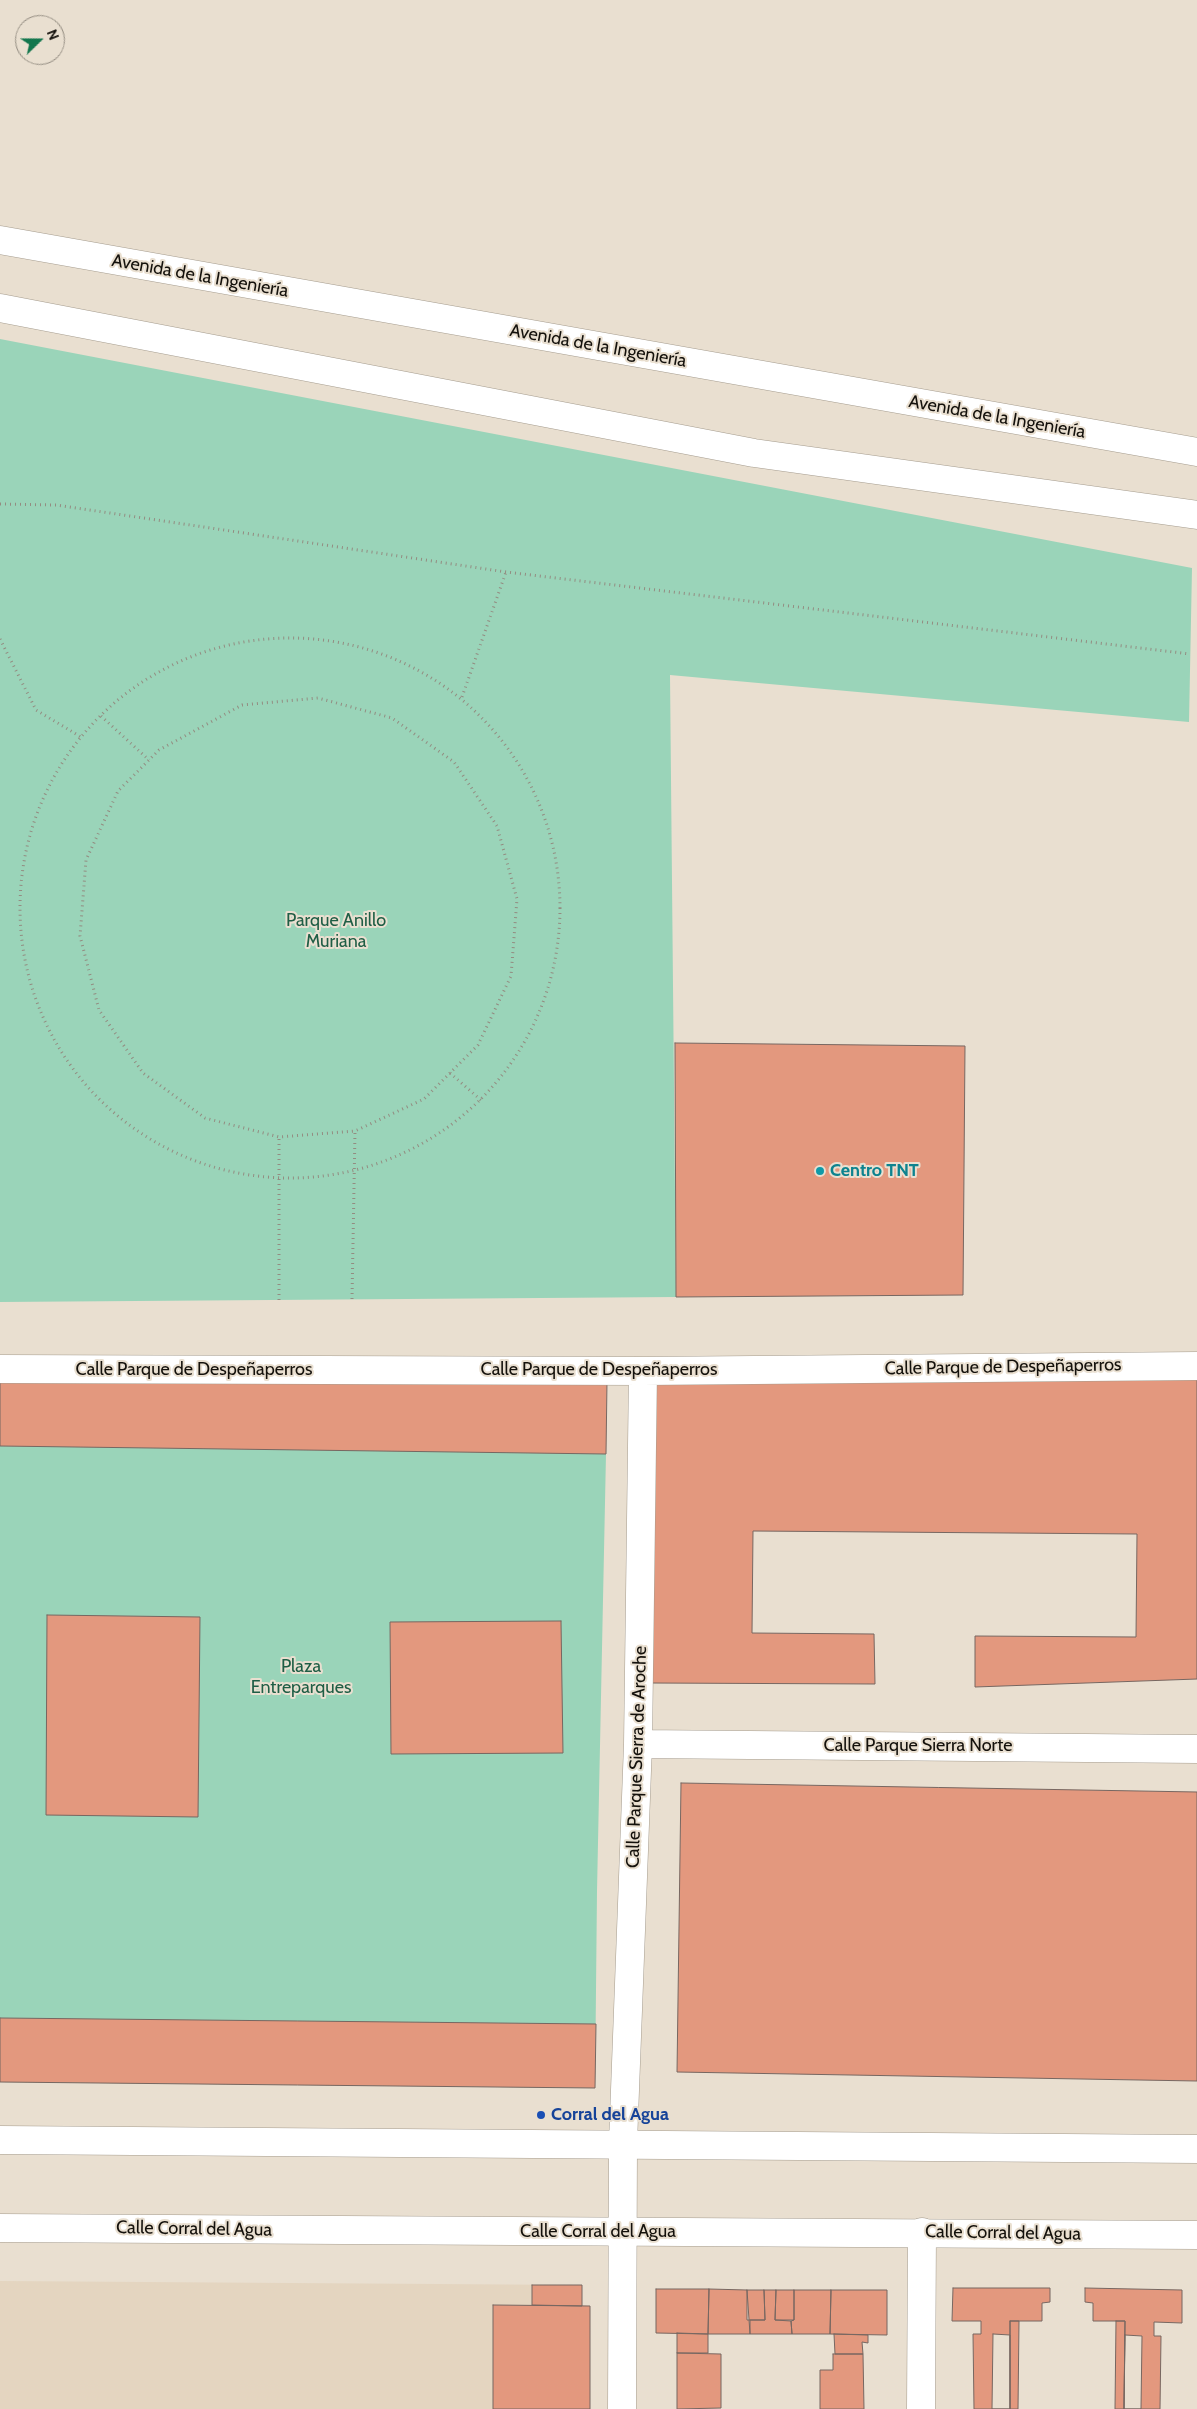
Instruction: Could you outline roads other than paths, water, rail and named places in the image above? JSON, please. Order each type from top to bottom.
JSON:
[{"type":"street","name":"Avenida de la Ingeniería","points":[[0,240],[1197,452]]},
{"type":"street","points":[[0,308],[754,453],[1197,515]]},
{"type":"street","name":"Calle Parque de Despeñaperros","points":[[0,1369],[643,1371],[1197,1366]]},
{"type":"street","name":"Calle Parque Sierra de Aroche","points":[[622,2409],[623,2143],[638,1744],[643,1371]]},
{"type":"street","name":"Calle Parque Sierra Norte","points":[[638,1744],[1197,1749]]},
{"type":"street","points":[[0,2140],[623,2143],[1197,2149]]},
{"type":"street","name":"Calle Corral del Agua","points":[[0,2228],[1197,2235]]},
{"type":"street","points":[[921,2409],[922,2232]]},
{"type":"place","name":"Centro TNT","points":[[820,1171]]},
{"type":"place","name":"Corral del Agua","points":[[541,2115]]},
{"type":"park label","name":"Parque Anillo Muriana","points":[[336,931]]},
{"type":"park label","name":"Plaza Entreparques","points":[[301,1677]]}]
